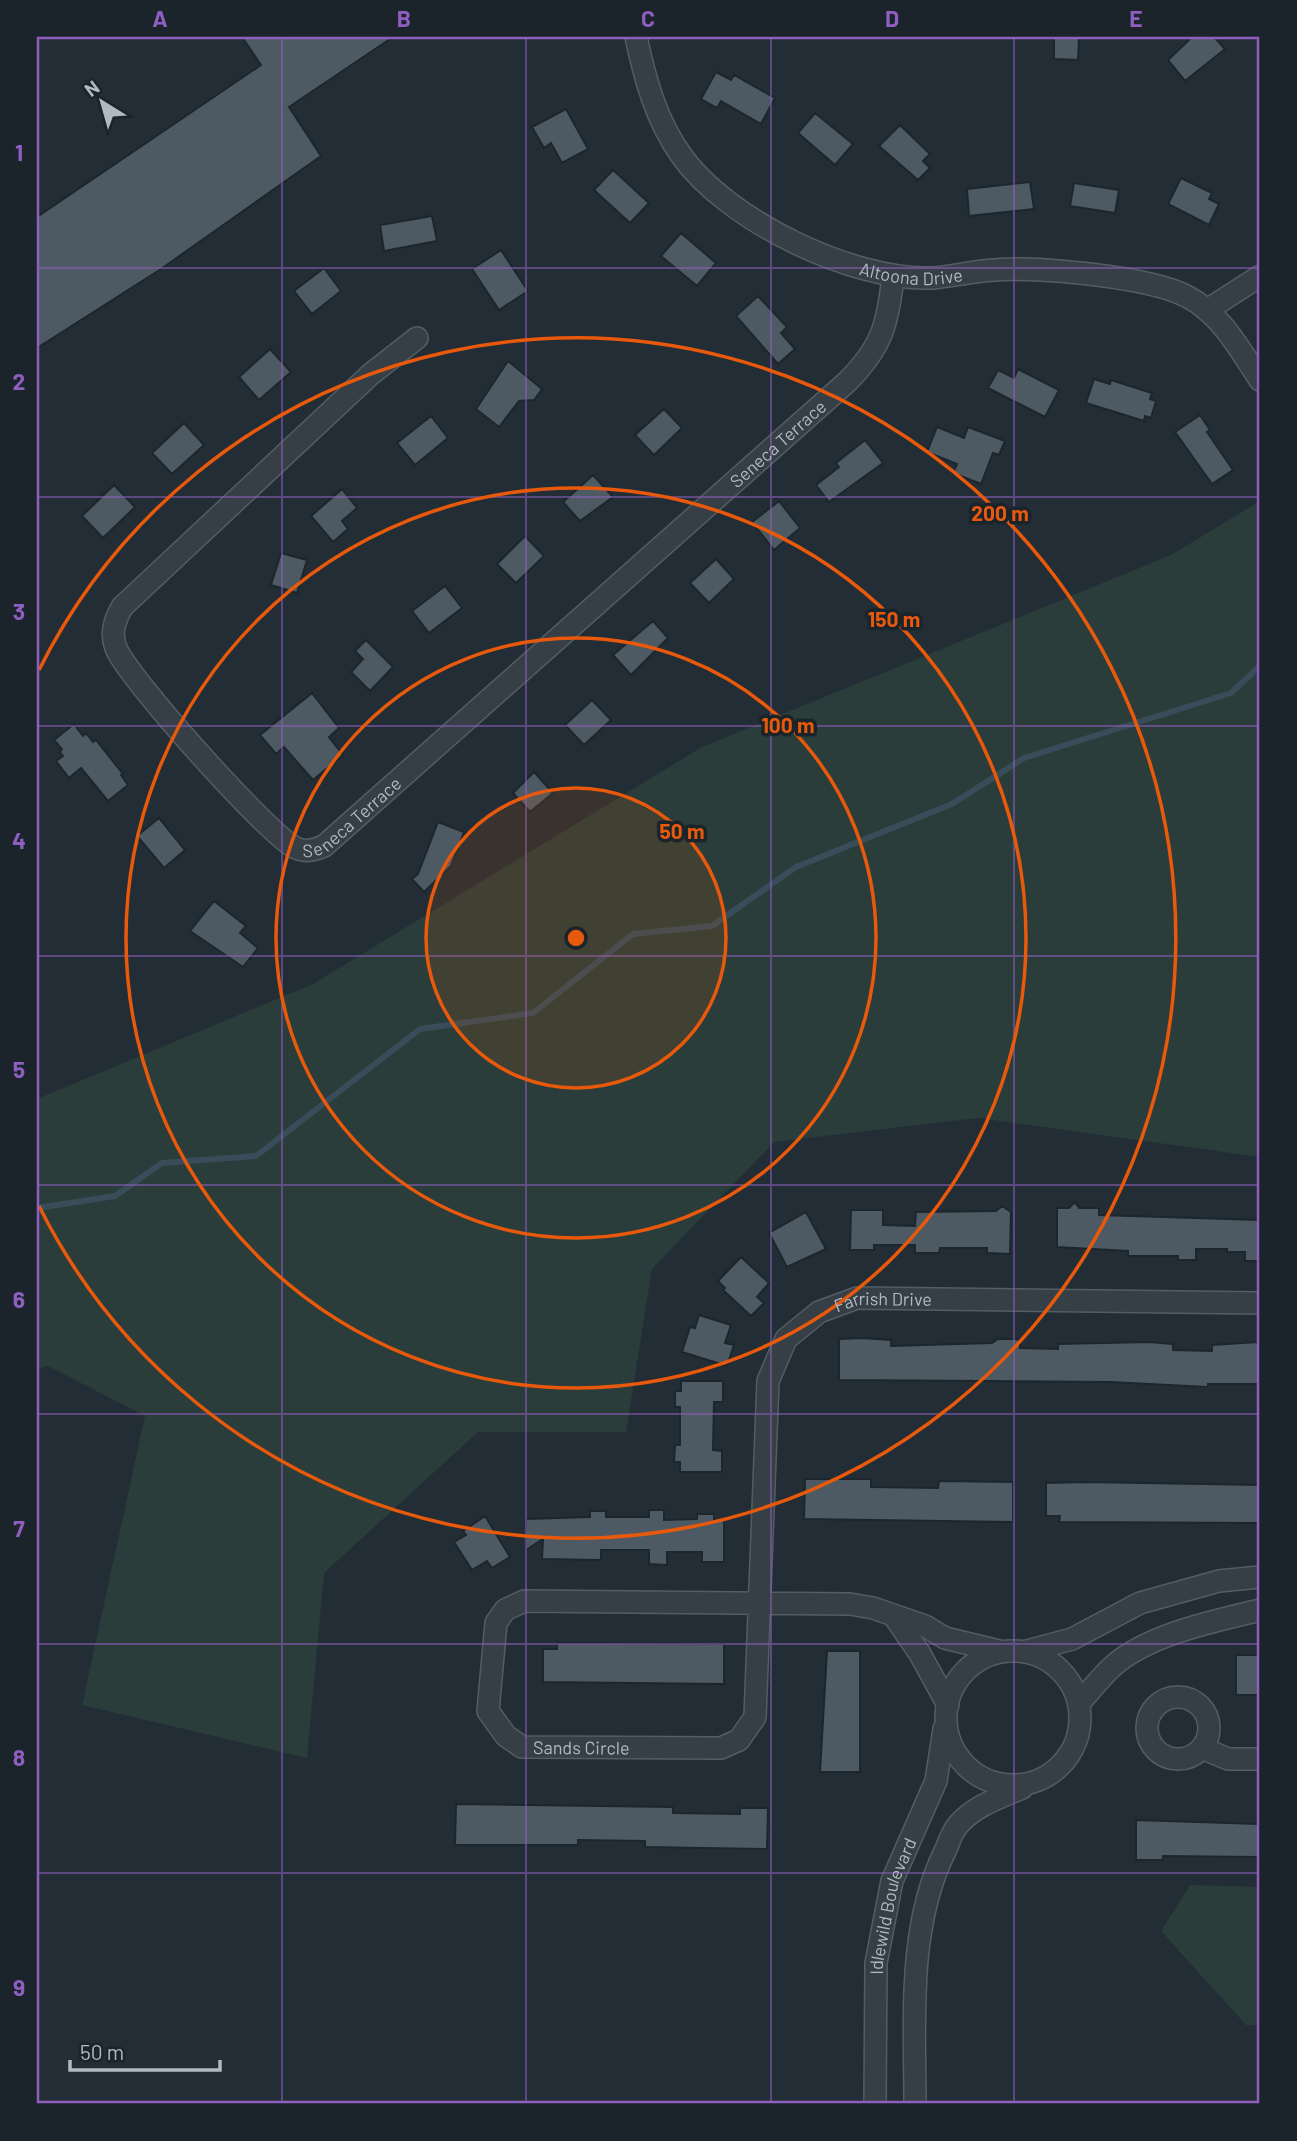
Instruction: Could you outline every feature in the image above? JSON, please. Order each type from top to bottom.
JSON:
[{"type":"street","name":"Altoona Drive","points":[[636,37],[648,88],[662,122],[681,155],[701,179],[773,230],[815,252],[893,276],[933,278],[996,269],[1037,269],[1166,288],[1188,297],[1221,323],[1260,380]]},
{"type":"street","name":"Seneca Terrace","points":[[416,338],[371,374],[122,607],[115,620],[113,635],[116,649],[144,689],[246,804],[293,847],[304,851],[324,846],[847,382],[865,364],[879,343],[889,319],[893,276]]},
{"type":"street","points":[[1207,310],[1260,276]]},
{"type":"street","name":"Farrish Drive","points":[[758,1605],[768,1381],[786,1339],[819,1312],[858,1298],[1260,1303]]},
{"type":"street","points":[[946,1711],[961,1675],[978,1660],[999,1651],[1027,1651],[1072,1639],[1140,1602],[1219,1581],[1260,1577]]},
{"type":"street","name":"Sands Circle","points":[[758,1605],[755,1717],[739,1740],[721,1748],[522,1747],[506,1736],[488,1711],[496,1623],[505,1610],[524,1601],[850,1604],[873,1608],[945,1638],[999,1651]]},
{"type":"street","points":[[1080,1702],[1114,1665],[1139,1649],[1203,1624],[1260,1610]]},
{"type":"street","points":[[894,1616],[920,1654],[946,1711],[953,1747],[972,1772],[990,1782],[1012,1786],[1033,1783],[1051,1774],[1066,1760],[1079,1733],[1080,1702],[1072,1683],[1059,1668],[1042,1656],[1027,1651]]},
{"type":"street","name":"Idlewild Boulevard","points":[[875,2104],[876,1963],[892,1881],[936,1782],[946,1711]]},
{"type":"street","points":[[1202,1748],[1228,1759],[1260,1759]]},
{"type":"street","name":"Idlewild Boulevard","points":[[915,2104],[916,1984],[924,1915],[935,1870],[957,1826],[977,1808],[1033,1783]]},
{"type":"green space","points":[[1260,501],[1260,1157],[978,1118],[774,1142],[652,1269],[626,1432],[478,1432],[324,1573],[307,1758],[82,1705],[145,1416],[48,1366],[37,1369],[37,1099],[313,984],[702,747],[1171,555]]},
{"type":"green space","points":[[1190,1885],[1260,1887],[1260,2025],[1246,2025],[1161,1931]]},
{"type":"building","points":[[242,37],[393,37],[289,107],[321,156],[161,269],[37,348],[37,217],[261,65]]},
{"type":"building","points":[[1054,37],[1079,37],[1078,60],[1054,59]]},
{"type":"building","points":[[1192,37],[1214,37],[1225,49],[1185,81],[1168,60]]},
{"type":"building","points":[[716,72],[731,80],[734,75],[775,98],[761,124],[721,101],[717,108],[701,99]]},
{"type":"building","points":[[566,109],[588,149],[562,163],[551,143],[544,148],[532,127]]},
{"type":"building","points":[[815,113],[853,144],[835,165],[798,133]]},
{"type":"building","points":[[900,125],[930,154],[923,161],[930,168],[918,180],[879,146]]},
{"type":"building","points":[[613,170],[649,203],[630,223],[594,190]]},
{"type":"building","points":[[1181,178],[1212,193],[1209,199],[1219,204],[1209,225],[1168,204]]},
{"type":"building","points":[[1030,182],[1034,209],[969,216],[967,189]]},
{"type":"building","points":[[1074,183],[1119,190],[1115,213],[1070,206]]},
{"type":"building","points":[[432,216],[437,241],[384,251],[380,225]]},
{"type":"building","points":[[681,233],[716,263],[697,286],[661,256]]},
{"type":"building","points":[[501,250],[528,291],[499,310],[472,269]]},
{"type":"building","points":[[324,268],[341,291],[312,314],[294,291]]},
{"type":"building","points":[[758,296],[787,327],[781,333],[795,349],[778,364],[736,316]]},
{"type":"building","points":[[270,349],[291,372],[259,400],[239,377]]},
{"type":"building","points":[[508,361],[542,389],[534,400],[519,401],[499,427],[476,409]]},
{"type":"building","points":[[1018,369],[1059,390],[1045,417],[988,388],[998,370],[1014,378]]},
{"type":"building","points":[[1094,379],[1110,384],[1111,380],[1152,393],[1150,399],[1156,401],[1151,418],[1145,416],[1144,421],[1086,403]]},
{"type":"building","points":[[664,409],[682,428],[654,455],[635,435]]},
{"type":"building","points":[[1200,415],[1210,430],[1207,432],[1233,470],[1212,484],[1175,432]]},
{"type":"building","points":[[431,416],[448,438],[415,465],[397,443]]},
{"type":"building","points":[[184,423],[204,445],[172,474],[152,453]]},
{"type":"building","points":[[937,427],[964,438],[968,427],[1005,441],[999,455],[993,453],[981,484],[953,473],[957,464],[927,452]]},
{"type":"building","points":[[865,440],[883,463],[829,502],[816,485],[839,467],[836,463]]},
{"type":"building","points":[[593,475],[613,497],[580,521],[563,502]]},
{"type":"building","points":[[114,485],[135,507],[103,538],[82,516]]},
{"type":"building","points":[[342,489],[357,508],[342,521],[348,529],[333,542],[311,516]]},
{"type":"building","points":[[779,501],[800,528],[774,550],[752,522]]},
{"type":"building","points":[[525,536],[544,556],[516,583],[497,564]]},
{"type":"building","points":[[281,553],[307,560],[297,593],[271,585]]},
{"type":"building","points":[[716,559],[734,579],[709,603],[690,583]]},
{"type":"building","points":[[445,586],[462,608],[429,633],[412,611]]},
{"type":"building","points":[[653,621],[668,638],[631,675],[613,655]]},
{"type":"building","points":[[366,640],[393,667],[370,691],[351,672],[363,659],[355,651]]},
{"type":"building","points":[[312,693],[339,728],[329,737],[343,755],[313,780],[284,747],[276,754],[260,735]]},
{"type":"building","points":[[592,700],[611,720],[584,745],[565,725]]},
{"type":"building","points":[[74,724],[83,736],[86,733],[93,742],[96,740],[123,774],[121,775],[128,785],[108,801],[81,768],[69,778],[56,761],[63,756],[60,752],[62,749],[54,740]]},
{"type":"building","points":[[534,772],[553,793],[530,812],[513,793]]},
{"type":"building","points":[[159,818],[185,850],[164,868],[137,836]]},
{"type":"building","points":[[438,822],[464,832],[451,866],[424,892],[412,879],[418,874]]},
{"type":"building","points":[[214,901],[246,926],[240,933],[258,948],[243,967],[190,931]]},
{"type":"building","points":[[1075,1202],[1079,1208],[1099,1208],[1099,1215],[1260,1220],[1260,1261],[1245,1261],[1245,1252],[1227,1252],[1227,1249],[1196,1249],[1196,1260],[1178,1260],[1178,1256],[1128,1256],[1128,1251],[1057,1247],[1057,1208],[1069,1208]]},
{"type":"building","points":[[1002,1206],[1011,1212],[1010,1254],[987,1253],[987,1248],[940,1248],[939,1253],[915,1253],[915,1245],[874,1245],[874,1250],[850,1250],[851,1210],[883,1210],[883,1225],[915,1226],[916,1212],[996,1211]]},
{"type":"building","points":[[806,1212],[826,1249],[787,1267],[769,1233]]},
{"type":"building","points":[[741,1257],[769,1283],[757,1297],[764,1303],[751,1316],[723,1290],[725,1288],[718,1281]]},
{"type":"building","points":[[699,1315],[731,1325],[725,1343],[734,1345],[727,1366],[682,1352],[690,1327],[695,1328]]},
{"type":"building","points":[[839,1339],[891,1340],[891,1346],[992,1343],[998,1339],[1014,1339],[1020,1340],[1020,1348],[1058,1349],[1058,1344],[1149,1342],[1173,1344],[1173,1350],[1212,1351],[1212,1345],[1258,1342],[1260,1384],[1208,1384],[1208,1387],[1110,1382],[839,1380]]},
{"type":"building","points":[[681,1381],[723,1381],[723,1402],[714,1402],[713,1450],[722,1451],[722,1472],[680,1472],[680,1462],[674,1462],[675,1445],[680,1445],[680,1407],[675,1407],[675,1391],[681,1391]]},
{"type":"building","points":[[805,1479],[871,1479],[871,1487],[938,1488],[939,1481],[1013,1482],[1013,1522],[804,1519]]},
{"type":"building","points":[[1046,1483],[1260,1485],[1260,1523],[1059,1522],[1060,1516],[1046,1516]]},
{"type":"building","points":[[649,1510],[664,1510],[664,1520],[697,1519],[697,1514],[714,1514],[714,1520],[724,1520],[724,1562],[702,1562],[702,1552],[667,1552],[667,1565],[649,1564],[649,1550],[601,1550],[601,1560],[542,1559],[543,1539],[526,1550],[526,1519],[590,1517],[590,1511],[606,1511],[606,1517],[649,1517]]},
{"type":"building","points":[[485,1516],[510,1557],[492,1568],[487,1561],[472,1570],[454,1542],[466,1535],[463,1531]]},
{"type":"building","points":[[557,1643],[724,1644],[724,1684],[543,1682],[543,1649],[557,1649]]},
{"type":"building","points":[[827,1651],[860,1651],[860,1772],[820,1772]]},
{"type":"building","points":[[1236,1655],[1260,1655],[1260,1695],[1236,1695]]},
{"type":"building","points":[[456,1804],[673,1807],[673,1813],[740,1814],[740,1808],[768,1808],[767,1849],[645,1847],[645,1841],[578,1840],[578,1845],[455,1845]]},
{"type":"building","points":[[1136,1820],[1259,1824],[1258,1857],[1163,1856],[1163,1860],[1136,1860]]},
{"type":"waterway","points":[[37,1208],[115,1196],[162,1163],[256,1156],[420,1029],[533,1013],[633,934],[712,926],[796,867],[952,804],[1024,758],[1231,693],[1260,666]]}]
